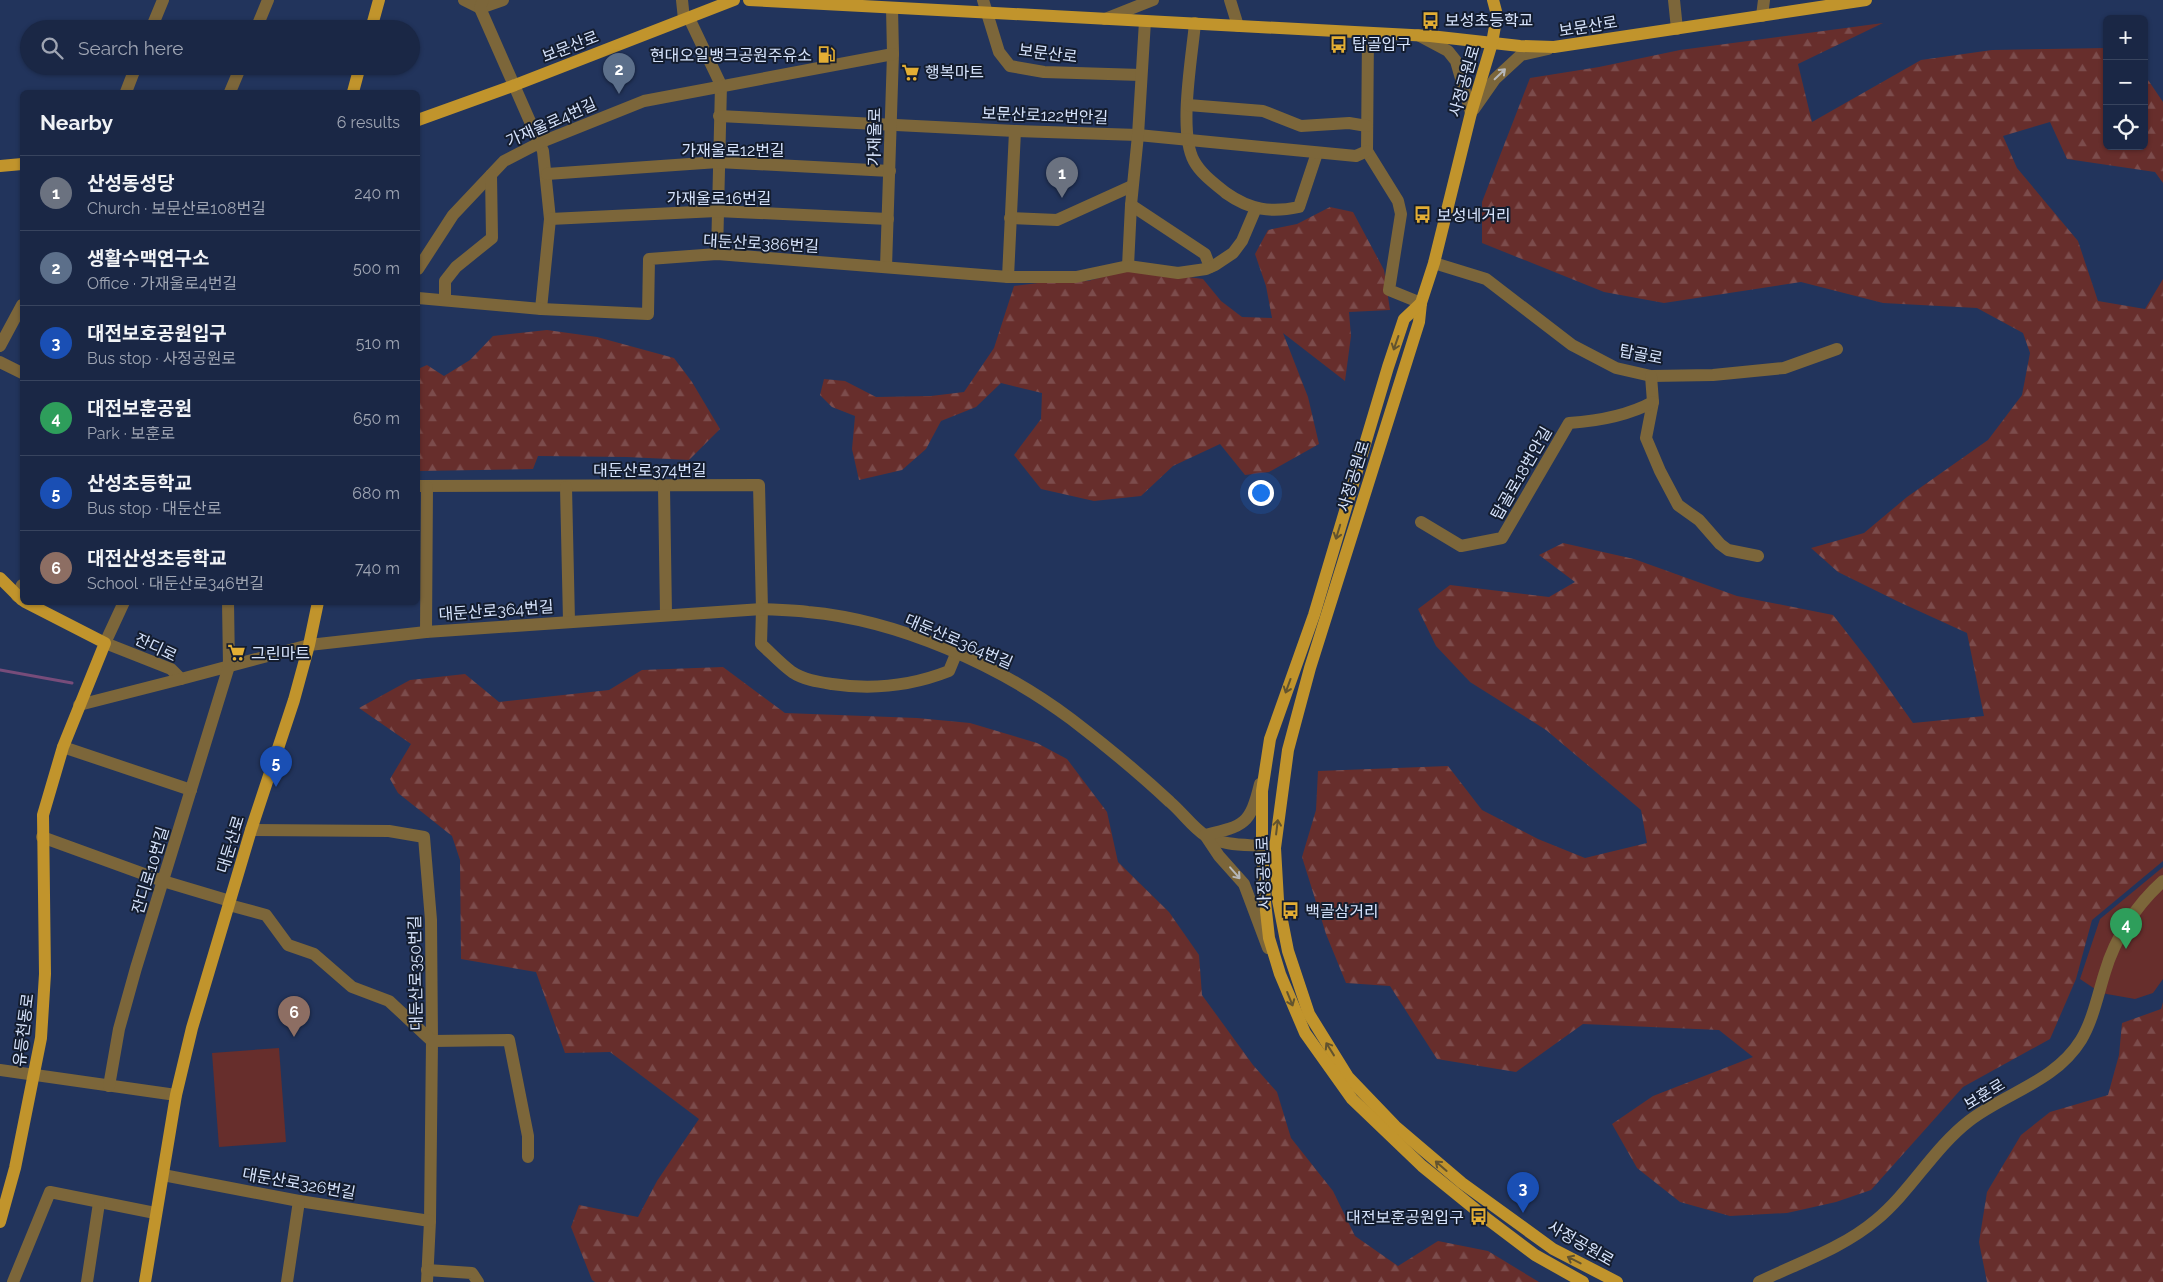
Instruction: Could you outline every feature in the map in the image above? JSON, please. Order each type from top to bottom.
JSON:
[{"type":"main road","points":[[373,20],[379,0]]},
{"type":"main road","name":"보문산로","points":[[420,119],[515,85],[734,0]]},
{"type":"main road","name":"보문산로","points":[[749,0],[892,8],[984,6],[1105,19],[1418,35],[1520,46],[1554,47],[1866,0]]},
{"type":"main road","name":"사정공원로","points":[[1493,0],[1497,14],[1492,43],[1471,113],[1434,263],[1421,303],[1419,322],[1310,668],[1288,750],[1275,848],[1278,900],[1288,951],[1309,1014],[1348,1077],[1395,1126],[1462,1183],[1553,1249],[1617,1282]]},
{"type":"main road","points":[[354,90],[358,75]]},
{"type":"main road","points":[[0,166],[20,164]]},
{"type":"main road","name":"사정공원로","points":[[1421,303],[1404,319],[1314,615],[1270,739],[1262,791],[1262,846],[1269,938],[1280,974],[1305,1033],[1352,1099],[1422,1166],[1486,1218],[1535,1255],[1584,1282]]},
{"type":"main road","points":[[0,578],[20,594]]},
{"type":"main road","points":[[38,605],[105,643]]},
{"type":"main road","name":"대둔산로","points":[[145,1282],[176,1096],[192,1028],[250,830],[294,700],[317,605]]},
{"type":"main road","name":"유등천동로","points":[[0,1222],[15,1168],[41,1038],[45,974],[42,837],[46,802],[63,747],[105,643]]},
{"type":"street","points":[[155,20],[163,0]]},
{"type":"street","points":[[260,20],[268,0]]},
{"type":"street","points":[[464,0],[482,4],[503,0]]},
{"type":"street","points":[[682,0],[686,18],[721,85],[717,254]]},
{"type":"street","points":[[1105,19],[1153,0]]},
{"type":"street","points":[[1230,0],[1238,26]]},
{"type":"street","points":[[1674,0],[1677,29]]},
{"type":"street","points":[[1762,16],[1764,0]]},
{"type":"street","points":[[482,4],[543,151],[550,219],[541,309]]},
{"type":"street","name":"보문산로","points":[[984,6],[999,52],[1010,66],[1044,72],[1141,76]]},
{"type":"street","name":"가재울로","points":[[886,267],[893,54],[892,8]]},
{"type":"street","points":[[1128,266],[1132,186],[1138,135],[1145,21]]},
{"type":"street","points":[[1195,23],[1187,139],[1194,161],[1211,182],[1235,199],[1256,208],[1279,211],[1299,207],[1317,153]]},
{"type":"street","points":[[1368,32],[1367,151],[1398,201],[1401,214],[1389,290],[1421,303]]},
{"type":"street","points":[[1418,35],[1448,51],[1456,61],[1471,113]]},
{"type":"street","points":[[1471,113],[1495,79],[1521,55],[1554,47]]},
{"type":"street","name":"가재울로4번길","points":[[420,266],[453,214],[504,161],[539,143],[644,100],[893,54]]},
{"type":"street","points":[[127,90],[133,75]]},
{"type":"street","points":[[231,90],[237,75]]},
{"type":"street","points":[[1188,105],[1263,111],[1301,126],[1349,123],[1367,126]]},
{"type":"street","name":"보문산로122번안길","points":[[719,116],[1014,131],[1138,135],[1356,156],[1367,151]]},
{"type":"street","points":[[1008,277],[1014,131]]},
{"type":"street","name":"가재울로12번길","points":[[546,174],[718,162],[890,172]]},
{"type":"street","points":[[445,300],[445,282],[456,268],[492,238],[491,175]]},
{"type":"street","points":[[1010,218],[1057,220],[1132,186]]},
{"type":"street","points":[[1131,205],[1204,254],[1210,267]]},
{"type":"street","name":"대둔산로386번길","points":[[420,298],[541,309],[648,314],[649,259],[717,254],[1008,277],[1076,277],[1128,266],[1178,273],[1210,267],[1232,253],[1242,241],[1256,208]]},
{"type":"street","name":"가재울로16번길","points":[[550,219],[717,211],[888,219]]},
{"type":"street","name":"탑골로","points":[[1434,263],[1486,279],[1572,345],[1616,368],[1651,376],[1713,375],[1784,368],[1837,349]]},
{"type":"street","points":[[0,346],[20,309]]},
{"type":"street","points":[[0,362],[20,372]]},
{"type":"street","points":[[1651,376],[1653,402],[1646,438],[1660,471],[1678,505],[1699,520],[1720,544],[1728,550],[1758,556]]},
{"type":"street","name":"탑골로18번안길","points":[[1422,522],[1460,546],[1502,538],[1569,423],[1590,422],[1633,413],[1653,402]]},
{"type":"street","name":"대둔산로374번길","points":[[422,487],[759,485],[762,609]]},
{"type":"street","points":[[664,486],[666,614]]},
{"type":"street","name":"대둔산로364번길","points":[[422,487],[426,632]]},
{"type":"street","name":"대둔산로364번길","points":[[566,487],[569,621]]},
{"type":"street","points":[[105,643],[123,605]]},
{"type":"street","name":"잔디로10번길","points":[[109,1086],[119,1029],[229,666],[228,605]]},
{"type":"street","points":[[762,609],[761,644],[793,673],[813,681],[854,687],[894,686],[929,678],[949,670],[956,654]]},
{"type":"street","name":"대둔산로364번길","points":[[309,645],[426,632],[666,614],[762,609],[809,612],[861,621],[917,637],[997,672],[1039,696],[1071,719],[1168,800],[1205,835],[1223,843],[1275,848]]},
{"type":"street","name":"잔디로","points":[[105,643],[171,669],[181,679],[309,645]]},
{"type":"street","points":[[79,705],[181,679]]},
{"type":"street","points":[[63,747],[191,790]]},
{"type":"street","points":[[1266,760],[1253,810],[1247,820],[1238,826],[1205,835],[1219,856],[1244,884],[1266,944],[1280,974]]},
{"type":"street","name":"대둔산로350번길","points":[[250,830],[389,831],[424,837],[431,920],[432,1041],[430,1221],[427,1276]]},
{"type":"street","points":[[42,837],[266,916],[288,945],[314,954],[352,987],[389,1001],[432,1041],[509,1040],[528,1136],[528,1157]]},
{"type":"street","name":"보훈로","points":[[1760,1282],[1859,1233],[1908,1190],[1945,1144],[1969,1121],[2038,1081],[2060,1064],[2080,1040],[2112,954],[2132,915],[2144,899],[2163,881]]},
{"type":"street","points":[[0,1070],[176,1096]]},
{"type":"street","name":"대둔산로326번길","points":[[162,1175],[300,1201],[430,1221]]},
{"type":"street","points":[[13,1282],[50,1192],[155,1213]]},
{"type":"street","points":[[287,1282],[300,1201]]},
{"type":"street","points":[[87,1282],[99,1203]]},
{"type":"street","points":[[427,1276],[472,1273],[478,1282]]},
{"type":"green space","points":[[1883,23],[1798,64],[1812,122],[1921,60],[1992,50],[2103,48],[2103,150],[2148,150],[2148,80],[2163,102],[2163,183],[2155,172],[2067,159],[2050,122],[2003,136],[2017,168],[2078,241],[2098,301],[2145,309],[2163,279],[2163,861],[2092,920],[2076,979],[2050,1039],[1963,1087],[1871,1190],[1836,1202],[1787,1213],[1730,1216],[1680,1202],[1637,1168],[1612,1124],[1653,1096],[1753,1057],[1719,1030],[1583,1024],[1516,1072],[1437,1059],[1390,986],[1346,983],[1326,934],[1302,857],[1316,810],[1318,771],[1448,766],[1482,810],[1538,839],[1585,858],[1647,843],[1641,810],[1546,730],[1470,682],[1436,646],[1418,609],[1450,585],[1549,597],[1575,582],[1539,555],[1563,543],[1634,559],[1737,596],[1833,615],[1872,665],[1913,723],[1984,716],[1967,633],[1838,572],[1811,548],[1864,533],[1907,497],[1988,440],[2022,395],[2030,353],[2023,333],[1977,308],[1883,303],[1801,282],[1664,303],[1604,292],[1482,243],[1482,202],[1530,78],[1599,67],[1680,50]]},
{"type":"green space","points":[[1330,207],[1353,212],[1384,270],[1390,310],[1349,312],[1351,336],[1345,381],[1283,333],[1308,397],[1319,444],[1269,472],[1245,475],[1220,444],[1173,466],[1141,496],[1094,501],[1041,489],[1014,455],[1041,419],[1042,393],[1001,383],[976,407],[941,421],[926,449],[902,470],[859,480],[852,449],[855,416],[832,407],[820,395],[824,379],[845,381],[876,397],[931,396],[964,392],[994,348],[1014,286],[1088,281],[1131,269],[1203,279],[1221,301],[1242,317],[1272,318],[1266,286],[1255,254],[1268,230],[1297,224]]},
{"type":"green space","points":[[547,330],[597,337],[674,358],[692,382],[720,429],[689,460],[538,456],[533,469],[420,471],[420,368],[427,365],[444,376],[470,360],[493,336]]},
{"type":"green space","points":[[723,667],[785,713],[917,718],[970,723],[1037,743],[1067,759],[1107,812],[1118,862],[1169,912],[1199,955],[1202,995],[1253,1065],[1277,1092],[1291,1138],[1333,1191],[1355,1236],[1398,1266],[1438,1241],[1488,1251],[1539,1282],[595,1282],[592,1280],[571,1227],[579,1205],[638,1217],[657,1181],[699,1119],[610,1052],[565,1053],[536,972],[461,959],[460,860],[452,836],[398,793],[390,779],[411,744],[359,708],[410,680],[465,674],[499,702],[609,690],[642,670]]},
{"type":"green space","points":[[2163,867],[2163,979],[2153,993],[2135,999],[2101,993],[2080,979],[2100,919]]},
{"type":"green space","points":[[2163,1002],[2163,1282],[1987,1282],[1979,1242],[1987,1192],[2021,1135],[2050,1112],[2108,1095],[2119,1055],[2122,1023],[2161,1009]]},
{"type":"green space","points":[[279,1048],[286,1142],[219,1147],[212,1053]]},
{"type":"waterway","points":[[0,670],[72,683]]},
{"type":"place","name":"보성초등학교","points":[[1431,20]]},
{"type":"place","name":"탑골입구","points":[[1338,44]]},
{"type":"place","name":"현대오일뱅크공원주유소","points":[[826,55]]},
{"type":"place","name":"행복마트","points":[[911,72]]},
{"type":"place","name":"생활수맥연구소","points":[[619,94]]},
{"type":"place","name":"산성동성당","points":[[1062,198]]},
{"type":"place","name":"보성네거리","points":[[1423,215]]},
{"type":"place","name":"그린마트","points":[[237,653]]},
{"type":"place","name":"산성초등학교","points":[[276,787]]},
{"type":"place","name":"백골삼거리","points":[[1291,911]]},
{"type":"place","name":"대전보훈공원","points":[[2126,949]]},
{"type":"place","name":"대전산성초등학교","points":[[294,1037]]},
{"type":"place","name":"대전보호공원입구","points":[[1523,1213]]},
{"type":"place","name":"대전보훈공원입구","points":[[1478,1217]]}]
